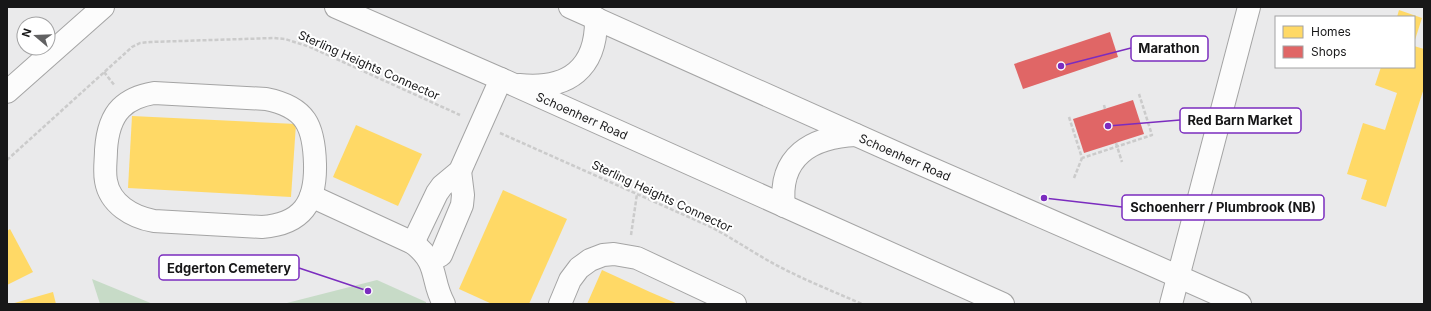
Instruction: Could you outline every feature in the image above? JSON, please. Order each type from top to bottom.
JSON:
[{"type":"main road","points":[[7,92],[103,7]]},
{"type":"main road","name":"Schoenherr Road","points":[[336,7],[1003,304]]},
{"type":"main road","name":"Schoenherr Road","points":[[570,7],[921,164],[1240,304]]},
{"type":"main road","points":[[1171,304],[1249,7]]},
{"type":"main road","points":[[413,243],[437,193],[442,186],[460,172],[506,82],[530,86],[544,85],[557,82],[571,76],[590,56],[596,32],[596,18]]},
{"type":"main road","points":[[154,93],[266,99],[279,102],[293,108],[303,117],[311,131],[315,147],[315,178],[312,196],[305,208],[296,216],[285,223],[262,228],[143,219],[122,208],[114,200],[106,182],[105,170],[109,129],[114,118],[124,105],[134,98],[154,93]]},
{"type":"main road","points":[[784,206],[784,180],[789,167],[799,154],[825,139],[839,136],[858,135]]},
{"type":"main road","points":[[430,261],[441,255],[462,206],[463,196],[460,172]]},
{"type":"main road","points":[[312,196],[413,243],[422,250],[430,261],[444,304]]},
{"type":"main road","points":[[560,304],[570,280],[579,268],[590,260],[603,255],[614,254],[637,258],[735,304]]},
{"type":"path","name":"Sterling Heights Connector","points":[[7,160],[132,47],[140,43],[274,38],[284,39],[310,47],[456,113]]},
{"type":"path","points":[[1082,158],[1152,135],[1139,94]]},
{"type":"path","points":[[1069,117],[1082,158],[1074,178]]},
{"type":"path","name":"Sterling Heights Connector","points":[[495,131],[711,227],[786,269],[862,304]]},
{"type":"path","points":[[1116,143],[1122,162]]},
{"type":"path","points":[[626,255],[637,194]]},
{"type":"green space","points":[[92,279],[153,304],[100,304]]},
{"type":"green space","points":[[377,280],[426,302],[426,304],[283,304]]},
{"type":"building: Homes","points":[[1399,10],[1422,18],[1415,40],[1415,16],[1397,16]]},
{"type":"building: Homes","points":[[1415,46],[1424,49],[1424,88],[1386,207],[1361,199],[1367,180],[1347,174],[1363,123],[1385,130],[1397,93],[1375,85],[1381,68],[1415,68]]},
{"type":"building: Homes","points":[[132,116],[296,124],[291,197],[128,188]]},
{"type":"building: Homes","points":[[356,125],[422,154],[398,206],[333,177]]},
{"type":"building: Homes","points":[[503,190],[567,219],[529,304],[492,304],[459,289]]},
{"type":"building: Homes","points":[[10,229],[33,272],[7,285],[7,231]]},
{"type":"building: Homes","points":[[602,270],[650,292],[678,304],[587,304]]},
{"type":"building: Homes","points":[[53,292],[56,304],[11,304]]},
{"type":"building: Shops","points":[[1110,32],[1118,57],[1023,89],[1014,64]]},
{"type":"building: Shops","points":[[1133,100],[1144,134],[1084,153],[1073,119]]},
{"type":"place","name":"Marathon","points":[[1061,66]]},
{"type":"place","name":"Red Barn Market","points":[[1108,126]]},
{"type":"place","name":"Schoenherr / Plumbrook (NB)","points":[[1044,198]]},
{"type":"place","name":"Edgerton Cemetery","points":[[368,291]]}]
